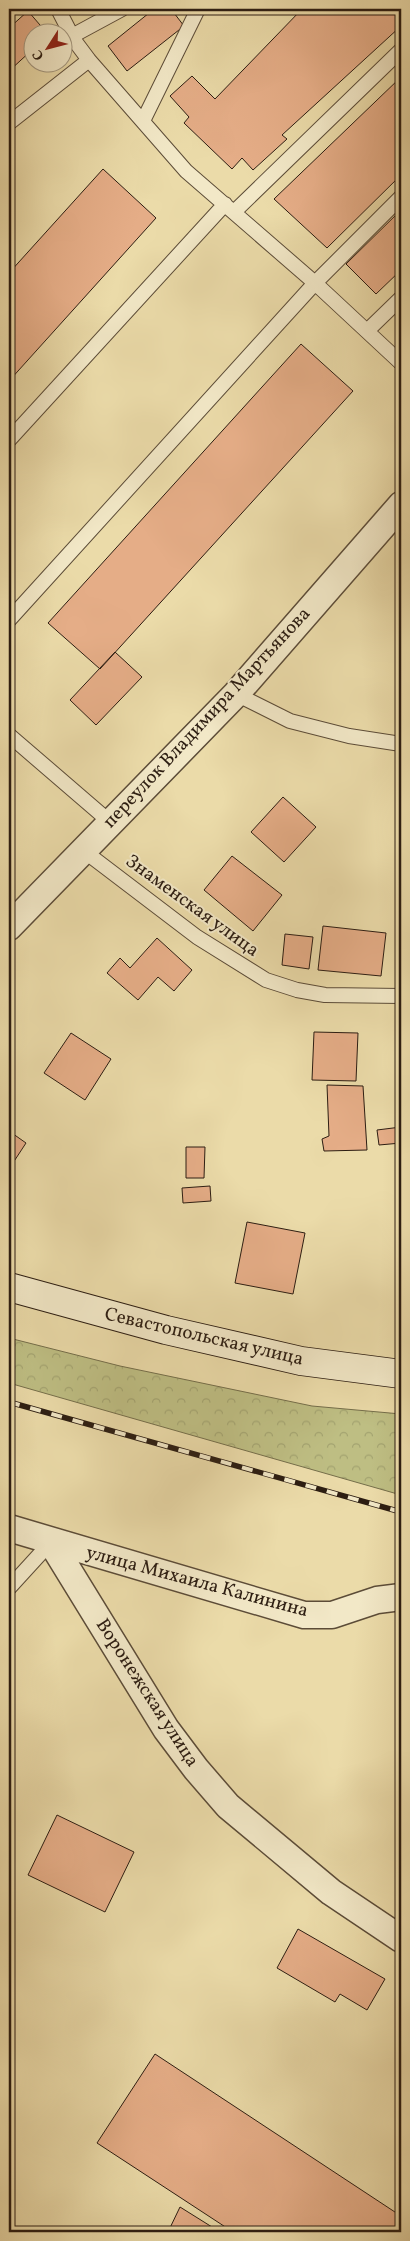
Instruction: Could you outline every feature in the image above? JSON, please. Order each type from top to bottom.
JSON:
[{"type":"street","name":"переулок Владимира Мартьянова","points":[[9,927],[236,694],[401,506]]},
{"type":"street","name":"Севастопольская улица","points":[[9,1287],[166,1330],[291,1359],[401,1374]]},
{"type":"street","name":"улица Михаила Калинина","points":[[9,1528],[51,1542],[304,1615],[332,1615],[377,1600],[401,1597]]},
{"type":"street","name":"Воронежская улица","points":[[51,1542],[166,1729],[196,1769],[228,1806],[331,1892],[401,1939]]},
{"type":"lane","points":[[58,9],[65,22]]},
{"type":"lane","points":[[122,9],[72,36],[89,60],[186,171],[314,283],[401,363]]},
{"type":"lane","points":[[143,121],[198,9]]},
{"type":"lane","points":[[9,440],[230,208],[401,50]]},
{"type":"lane","points":[[9,124],[89,60]]},
{"type":"lane","points":[[9,620],[314,283],[401,197]]},
{"type":"lane","points":[[367,332],[401,298]]},
{"type":"lane","points":[[236,694],[290,721],[349,736],[401,744]]},
{"type":"lane","points":[[9,735],[110,822]]},
{"type":"lane","name":"Знаменская улица","points":[[84,851],[196,937],[266,980],[325,995],[401,996]]},
{"type":"lane","points":[[9,1588],[51,1542]]},
{"type":"green space","points":[[9,1338],[120,1366],[312,1406],[401,1414],[401,1495],[9,1383]]},
{"type":"building","points":[[154,9],[171,9],[184,26],[127,71],[108,46]]},
{"type":"building","points":[[302,9],[401,9],[401,26],[282,135],[287,139],[253,170],[242,158],[232,169],[184,123],[189,117],[170,96],[192,76],[215,99]]},
{"type":"building","points":[[28,11],[37,22],[22,22],[22,59],[9,71],[9,28]]},
{"type":"building","points":[[401,77],[401,175],[327,248],[274,199]]},
{"type":"building","points":[[103,169],[156,218],[9,381],[9,273]]},
{"type":"building","points":[[401,210],[401,270],[376,294],[346,264]]},
{"type":"building","points":[[301,344],[353,391],[100,669],[48,623]]},
{"type":"building","points":[[115,652],[142,677],[96,725],[70,700]]},
{"type":"building","points":[[283,797],[316,827],[284,862],[251,832]]},
{"type":"building","points":[[232,856],[282,895],[253,931],[204,890]]},
{"type":"building","points":[[323,926],[386,933],[381,976],[318,970]]},
{"type":"building","points":[[285,934],[313,937],[309,969],[282,965]]},
{"type":"building","points":[[157,938],[192,970],[174,991],[158,977],[138,1000],[107,973],[120,958],[130,968]]},
{"type":"building","points":[[314,1032],[358,1033],[356,1081],[312,1080]]},
{"type":"building","points":[[71,1033],[111,1059],[85,1100],[44,1073]]},
{"type":"building","points":[[327,1085],[363,1086],[367,1150],[324,1151],[322,1139],[329,1136]]},
{"type":"building","points":[[401,1127],[401,1143],[379,1145],[377,1130]]},
{"type":"building","points":[[9,1131],[26,1143],[9,1169]]},
{"type":"building","points":[[186,1147],[205,1147],[204,1178],[186,1178]]},
{"type":"building","points":[[210,1186],[211,1201],[183,1203],[182,1188]]},
{"type":"building","points":[[247,1222],[305,1233],[293,1294],[235,1283]]},
{"type":"building","points":[[57,1815],[134,1852],[105,1912],[28,1875]]},
{"type":"building","points":[[298,1929],[385,1979],[367,2010],[340,1994],[335,2002],[277,1968]]},
{"type":"building","points":[[155,2054],[401,2216],[392,2232],[233,2232],[97,2143]]},
{"type":"building","points":[[180,2207],[220,2232],[168,2232]]},
{"type":"railway","points":[[9,1402],[401,1512]]}]
